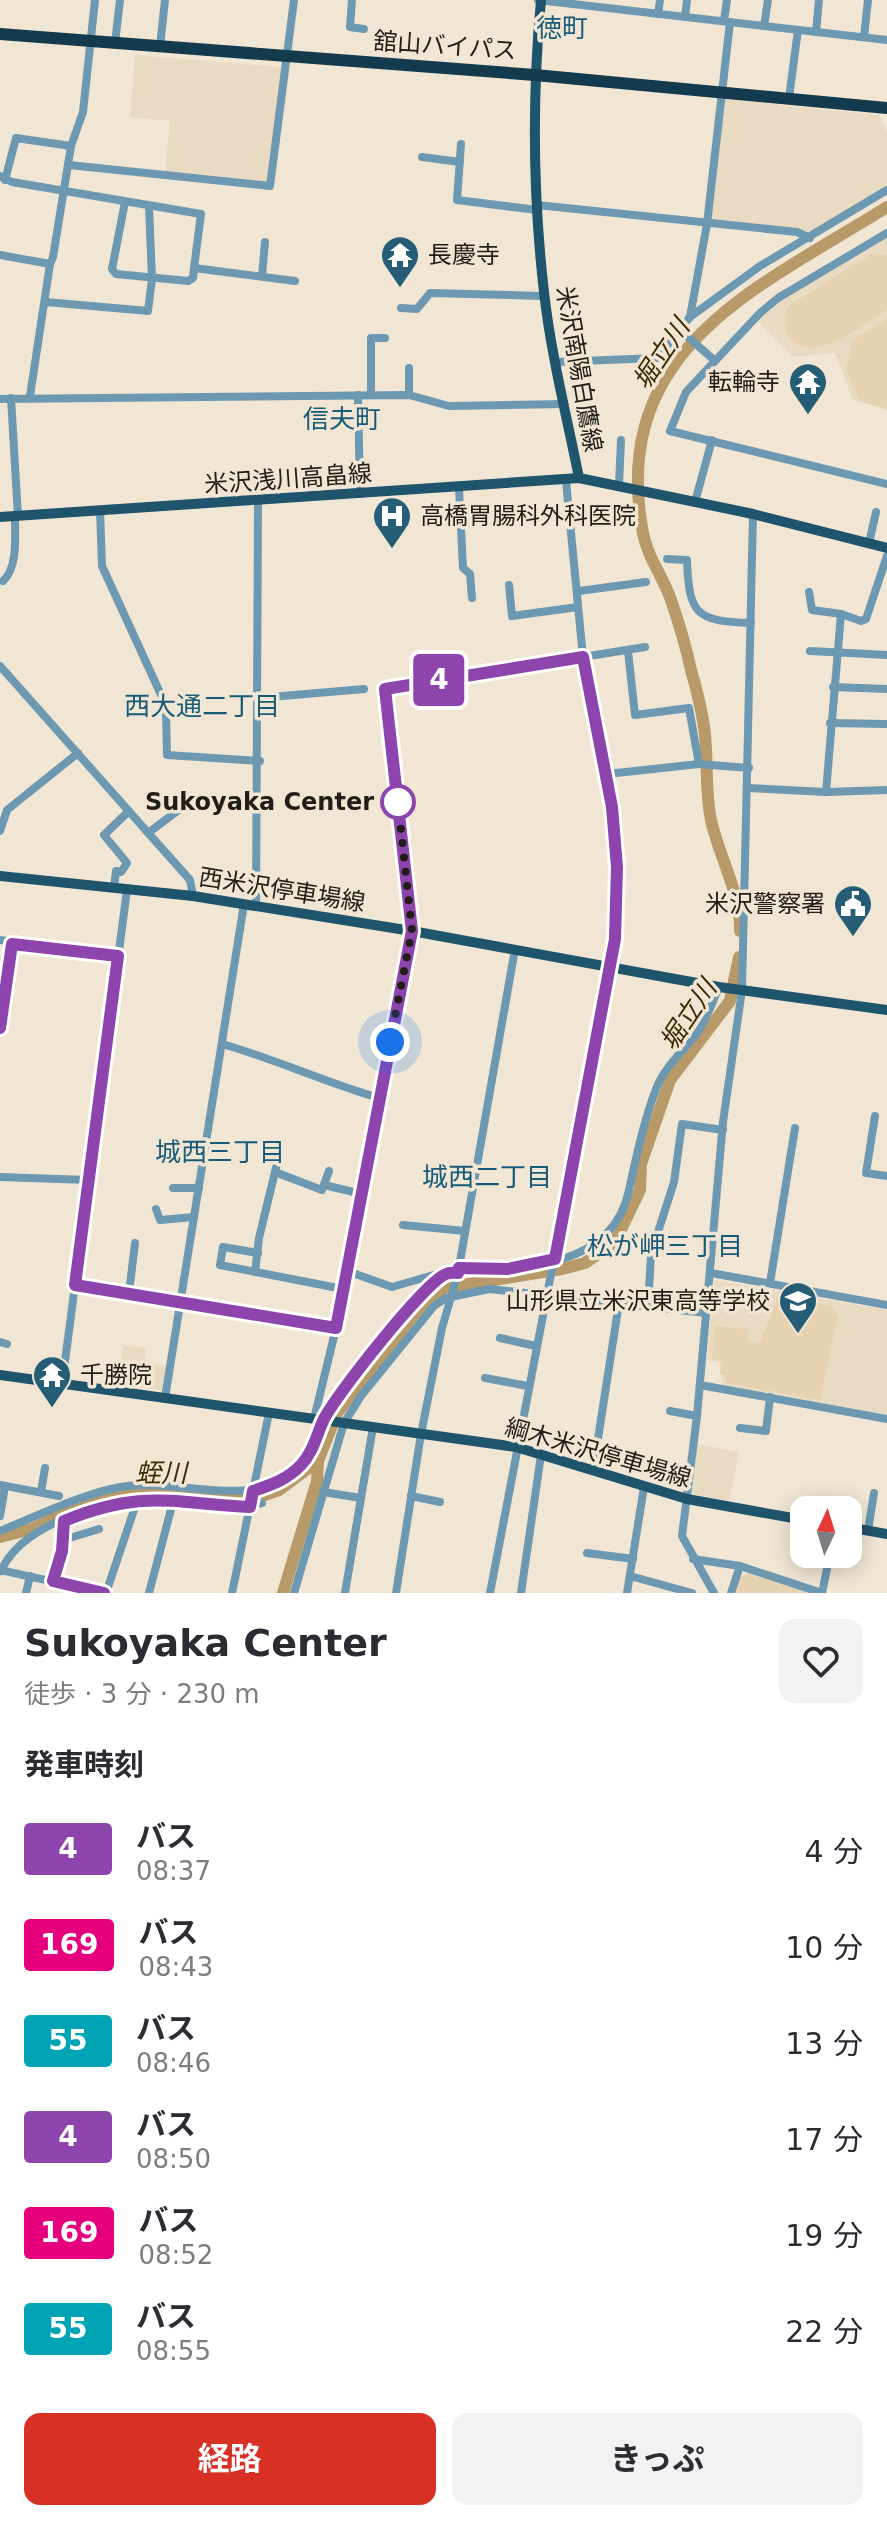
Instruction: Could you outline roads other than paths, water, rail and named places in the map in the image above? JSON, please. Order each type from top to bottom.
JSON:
[{"type":"highway","name":"舘山バイパス","points":[[0,34],[535,75],[887,108]]},
{"type":"main road","name":"米沢南陽白鷹線","points":[[540,0],[535,75],[537,208],[544,296],[579,478],[753,514],[887,548]]},
{"type":"main road","name":"米沢浅川高畠線","points":[[0,517],[579,478]]},
{"type":"main road","name":"西米沢停車場線","points":[[0,876],[193,896],[412,931],[719,987],[887,1010]]},
{"type":"main road","name":"綱木米沢停車場線","points":[[0,1375],[516,1447],[687,1499],[790,1517]]},
{"type":"main road","points":[[862,1530],[887,1534]]},
{"type":"street","points":[[30,396],[71,146],[83,112],[95,0]]},
{"type":"street","points":[[115,43],[120,0]]},
{"type":"street","points":[[160,46],[165,0]]},
{"type":"street","points":[[69,165],[270,186],[294,0]]},
{"type":"street","points":[[352,0],[350,27],[364,29]]},
{"type":"street","points":[[540,0],[621,5],[658,14],[887,40]]},
{"type":"street","points":[[658,14],[660,0]]},
{"type":"street","points":[[685,17],[687,0]]},
{"type":"street","points":[[690,317],[707,224],[727,0]]},
{"type":"street","points":[[764,26],[768,0]]},
{"type":"street","points":[[816,32],[819,0]]},
{"type":"street","points":[[864,37],[868,0]]},
{"type":"street","points":[[789,98],[798,30]]},
{"type":"street","points":[[71,146],[16,138],[3,178],[201,214],[193,278],[188,281],[116,274],[112,269],[125,202]]},
{"type":"street","points":[[461,144],[457,200],[797,232],[810,238]]},
{"type":"street","points":[[422,157],[460,162]]},
{"type":"street","points":[[555,362],[658,358],[690,317],[760,266],[887,190]]},
{"type":"street","points":[[46,302],[142,312],[151,306],[149,206]]},
{"type":"street","points":[[887,233],[778,298],[710,357],[686,392],[670,431],[887,484]]},
{"type":"street","points":[[262,276],[265,242]]},
{"type":"street","points":[[0,255],[50,264]]},
{"type":"street","points":[[194,268],[295,281]]},
{"type":"street","points":[[401,308],[417,309],[430,293],[544,296]]},
{"type":"street","points":[[680,330],[710,357]]},
{"type":"street","points":[[371,395],[371,338],[385,338]]},
{"type":"street","points":[[409,368],[409,395]]},
{"type":"street","points":[[358,395],[360,494]]},
{"type":"street","points":[[0,399],[30,396],[409,395],[449,406],[564,404]]},
{"type":"street","points":[[3,581],[8,577],[13,556],[17,516],[11,398]]},
{"type":"street","points":[[621,440],[621,486]]},
{"type":"street","points":[[695,502],[712,440]]},
{"type":"street","points":[[490,1593],[528,1386],[613,968],[617,867],[607,774],[583,657],[566,481]]},
{"type":"street","points":[[459,488],[463,568],[470,574],[472,598]]},
{"type":"street","points":[[256,906],[260,761],[258,501]]},
{"type":"street","points":[[100,510],[102,566],[162,697],[166,710],[167,755],[260,761]]},
{"type":"street","points":[[869,543],[876,512]]},
{"type":"street","points":[[714,1593],[682,1536],[697,1416],[723,1130],[741,990],[749,768],[753,514]]},
{"type":"street","points":[[809,592],[812,610],[841,614],[861,621],[866,619],[887,556]]},
{"type":"street","points":[[667,559],[687,560],[688,596],[696,613],[714,622],[751,623]]},
{"type":"street","points":[[579,591],[646,582]]},
{"type":"street","points":[[509,585],[512,616],[578,607]]},
{"type":"street","points":[[826,792],[841,614]]},
{"type":"street","points":[[137,1501],[105,1593],[72,1590],[53,1581],[1,1570],[7,1558],[26,1540],[64,1521],[116,1502],[174,1498],[251,1499],[288,1476],[310,1454],[321,1420],[412,931],[385,689],[645,647]]},
{"type":"street","points":[[628,651],[635,715],[689,708],[699,764]]},
{"type":"street","points":[[810,651],[887,655]]},
{"type":"street","points":[[0,666],[190,880],[193,896]]},
{"type":"street","points":[[833,687],[887,689]]},
{"type":"street","points":[[259,698],[288,698],[364,689]]},
{"type":"street","points":[[830,723],[887,724]]},
{"type":"street","points":[[0,831],[7,810],[78,753]]},
{"type":"street","points":[[607,774],[699,764],[749,768]]},
{"type":"street","points":[[748,788],[826,792],[887,790]]},
{"type":"street","points":[[0,802],[7,810]]},
{"type":"street","points":[[148,833],[184,806]]},
{"type":"street","points":[[114,888],[116,871],[121,872],[127,863],[104,835],[129,811]]},
{"type":"street","points":[[62,1384],[127,890]]},
{"type":"street","points":[[165,1398],[244,904]]},
{"type":"street","points":[[0,940],[118,956]]},
{"type":"street","points":[[0,1028],[12,944]]},
{"type":"street","points":[[396,1593],[421,1434],[442,1328],[458,1272],[515,949]]},
{"type":"street","points":[[347,1271],[392,1287],[458,1272],[555,1262],[589,1249],[613,1228],[629,1190],[634,1159],[659,1083],[668,1067],[696,1034],[719,987]]},
{"type":"street","points":[[222,1044],[266,1057],[325,1082],[379,1098]]},
{"type":"street","points":[[875,1116],[866,1173],[887,1176]]},
{"type":"street","points":[[648,1307],[651,1254],[674,1182],[682,1124],[723,1130]]},
{"type":"street","points":[[770,1283],[795,1128]]},
{"type":"street","points":[[255,1272],[280,1151]]},
{"type":"street","points":[[275,1172],[322,1190],[329,1171]]},
{"type":"street","points":[[0,1177],[88,1180]]},
{"type":"street","points":[[324,1185],[362,1194]]},
{"type":"street","points":[[173,1188],[199,1188]]},
{"type":"street","points":[[156,1209],[160,1220],[194,1217]]},
{"type":"street","points":[[403,1225],[465,1231]]},
{"type":"street","points":[[129,1293],[135,1243]]},
{"type":"street","points":[[258,1253],[223,1247],[220,1265],[343,1289]]},
{"type":"street","points":[[711,1273],[887,1305]]},
{"type":"street","points":[[321,1420],[411,1307],[445,1274]]},
{"type":"street","points":[[75,1285],[336,1328]]},
{"type":"street","points":[[294,1593],[342,1423],[434,1306],[476,1289],[706,1313]]},
{"type":"street","points":[[593,1471],[619,1303]]},
{"type":"street","points":[[500,1338],[536,1346]]},
{"type":"street","points":[[485,1378],[528,1386]]},
{"type":"street","points":[[700,1385],[887,1419]]},
{"type":"street","points":[[740,1428],[766,1431],[770,1397]]},
{"type":"street","points":[[670,1411],[697,1416]]},
{"type":"street","points":[[232,1593],[269,1413]]},
{"type":"street","points":[[345,1593],[373,1427]]},
{"type":"street","points":[[521,1593],[541,1455]]},
{"type":"street","points":[[41,1492],[45,1468]]},
{"type":"street","points":[[0,1516],[3,1485],[59,1496]]},
{"type":"street","points":[[0,1531],[124,1486],[177,1485],[262,1503]]},
{"type":"street","points":[[627,1593],[644,1487]]},
{"type":"street","points":[[323,1492],[361,1498]]},
{"type":"street","points":[[868,1531],[874,1493]]},
{"type":"street","points":[[411,1496],[440,1502]]},
{"type":"street","points":[[149,1593],[174,1498]]},
{"type":"street","points":[[53,1581],[63,1540],[64,1521]]},
{"type":"street","points":[[63,1540],[99,1529]]},
{"type":"street","points":[[587,1553],[633,1559]]},
{"type":"street","points":[[693,1559],[740,1566],[822,1593],[827,1568]]},
{"type":"street","points":[[731,1593],[740,1566]]},
{"type":"street","points":[[26,1593],[30,1576]]},
{"type":"street","points":[[630,1576],[656,1588],[692,1593]]},
{"type":"waterway","name":"堀立川","points":[[740,931],[737,903],[709,810],[705,735],[698,694],[668,591],[648,551],[643,533],[638,469],[648,415],[671,370],[704,331],[744,297],[887,207]]},
{"type":"waterway","name":"堀立川","points":[[283,1593],[317,1481],[318,1461],[337,1413],[413,1316],[444,1288],[585,1263],[615,1242],[640,1190],[641,1164],[670,1080],[730,1001],[739,957]]},
{"type":"waterway","name":"蛭川","points":[[0,1537],[32,1529],[75,1507],[127,1493],[196,1492],[247,1498],[262,1496],[279,1490],[318,1461]]},
{"type":"place","name":"長慶寺","points":[[400,289]]},
{"type":"place","name":"転輪寺","points":[[808,416]]},
{"type":"place","name":"高橋胃腸科外科医院","points":[[392,550]]},
{"type":"place","name":"Sukoyaka Center","points":[[398,802]]},
{"type":"place","name":"米沢警察署","points":[[853,938]]},
{"type":"place","name":"山形県立米沢東高等学校","points":[[798,1335]]},
{"type":"place","name":"千勝院","points":[[52,1409]]},
{"type":"district","name":"徳町","points":[[562,28]]},
{"type":"district","name":"信夫町","points":[[342,419]]},
{"type":"district","name":"西大通二丁目","points":[[202,706]]},
{"type":"district","name":"城西三丁目","points":[[220,1152]]},
{"type":"district","name":"城西二丁目","points":[[487,1177]]},
{"type":"district","name":"松が岬三丁目","points":[[665,1246]]}]
